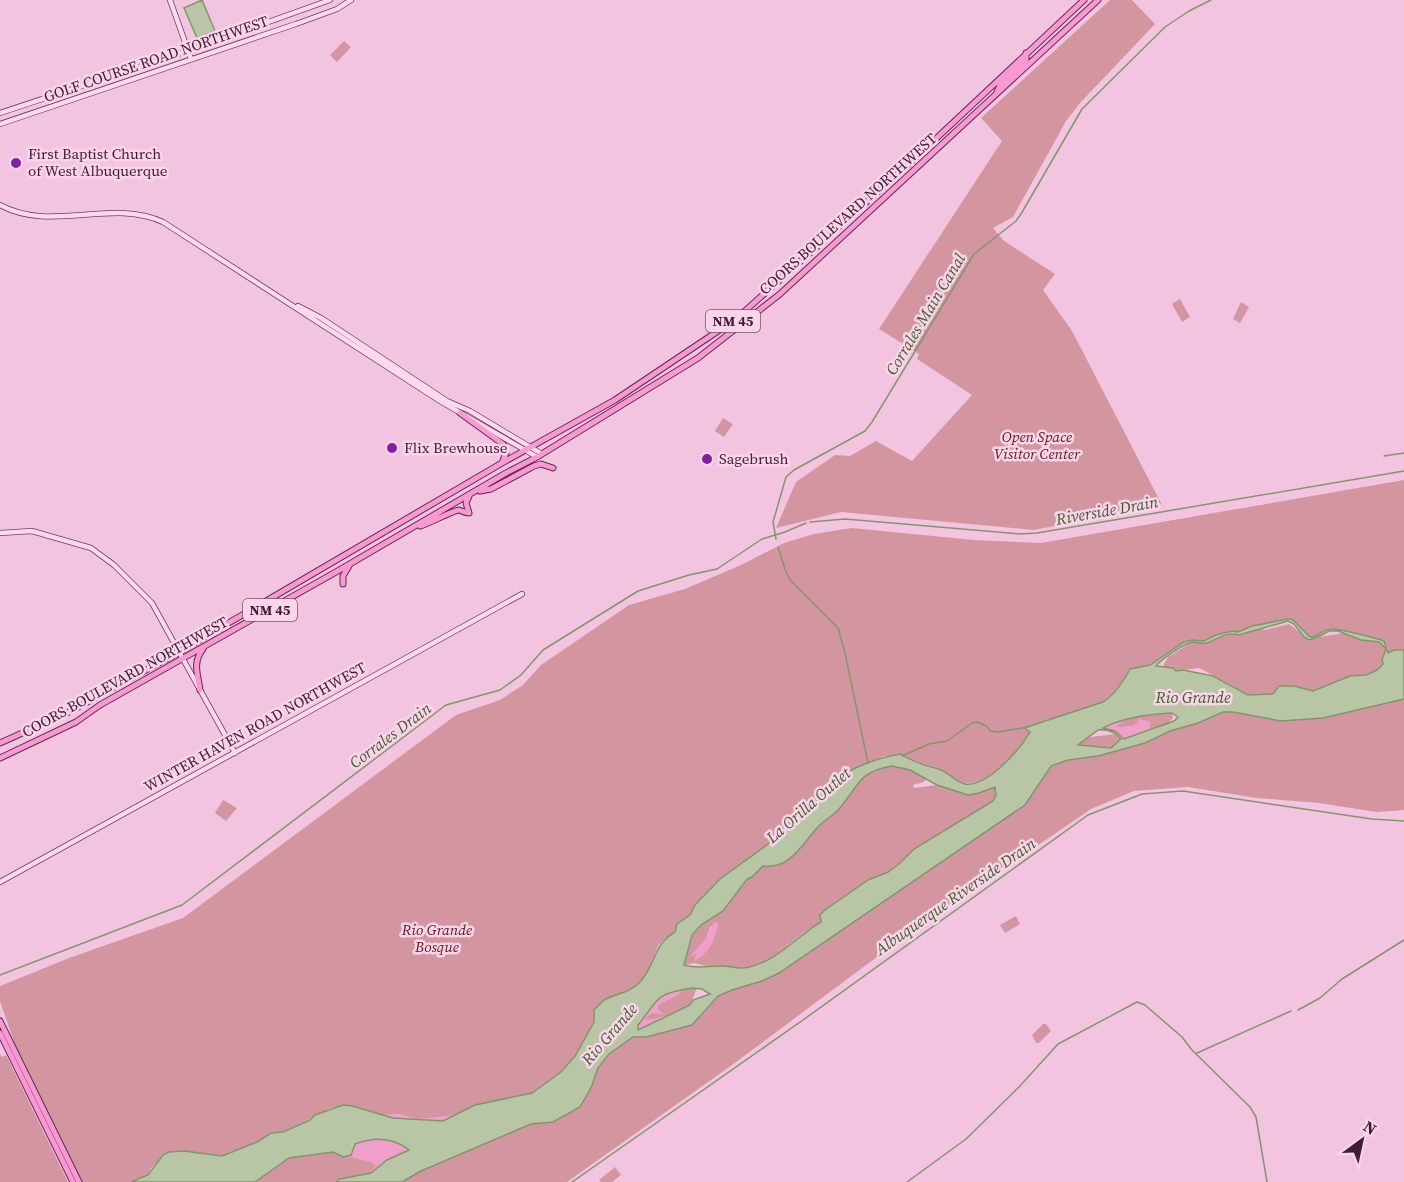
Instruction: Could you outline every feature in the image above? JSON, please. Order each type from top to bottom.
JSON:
[{"type":"main road","name":"COORS BOULEVARD NORTHWEST","points":[[0,743],[69,712],[178,652],[615,400],[736,319],[910,163],[1084,0]]},
{"type":"main road","name":"COORS BOULEVARD NORTHWEST","points":[[0,758],[76,722],[100,705],[336,572],[671,376],[726,337],[780,294],[1098,0]]},
{"type":"main road","points":[[994,96],[1000,85],[1026,60],[1026,53]]},
{"type":"main road","points":[[460,413],[503,444],[506,451],[502,464]]},
{"type":"main road","points":[[410,529],[433,522],[454,511],[469,513],[466,504],[471,494],[491,489],[534,466],[541,464],[553,468]]},
{"type":"main road","points":[[336,572],[342,561],[397,529],[405,520]]},
{"type":"main road","points":[[343,584],[343,576],[352,562]]},
{"type":"main road","points":[[200,690],[195,665],[198,655],[207,645]]},
{"type":"main road","points":[[0,1021],[73,1182]]},
{"type":"main road","points":[[0,1034],[13,1053],[79,1182]]},
{"type":"street","points":[[170,0],[191,59]]},
{"type":"street","name":"GOLF COURSE ROAD NORTHWEST","points":[[0,114],[188,51],[330,0]]},
{"type":"street","name":"GOLF COURSE ROAD NORTHWEST","points":[[0,124],[326,14],[351,0]]},
{"type":"street","points":[[0,205],[33,216],[131,212],[153,217],[173,227],[460,413],[529,448]]},
{"type":"street","points":[[290,304],[321,318],[447,401],[470,411],[539,455]]},
{"type":"street","points":[[0,533],[32,531],[91,548],[114,566],[152,603],[236,753]]},
{"type":"street","name":"WINTER HAVEN ROAD NORTHWEST","points":[[0,882],[522,594]]},
{"type":"green space","name":"Open Space Visitor Center","points":[[1110,0],[1132,0],[1155,24],[1080,103],[1066,121],[1013,217],[993,228],[1004,241],[1055,274],[1043,290],[1072,331],[1162,505],[1034,530],[841,512],[776,528],[796,482],[835,455],[850,456],[876,441],[912,461],[972,395],[917,359],[919,354],[879,329],[1002,141],[981,118]]},
{"type":"green space","points":[[344,41],[351,47],[337,62],[330,55]]},
{"type":"green space","points":[[1180,299],[1190,317],[1182,322],[1172,304]]},
{"type":"green space","points":[[1241,302],[1249,307],[1240,323],[1233,319]]},
{"type":"green space","points":[[723,418],[733,424],[724,437],[715,431]]},
{"type":"green space","name":"Rio Grande Bosque","points":[[1404,480],[1404,650],[1394,650],[1388,653],[1387,646],[1377,639],[1336,629],[1327,629],[1310,638],[1292,619],[1252,626],[1204,641],[1184,642],[1150,665],[1131,669],[1103,702],[1024,728],[1030,731],[1012,756],[995,772],[977,782],[961,782],[932,766],[891,756],[882,757],[848,772],[839,778],[830,793],[806,806],[779,832],[775,839],[720,879],[695,905],[690,915],[677,924],[675,932],[658,946],[647,973],[637,985],[622,994],[594,1022],[575,1056],[561,1072],[532,1093],[475,1105],[458,1115],[432,1118],[417,1119],[398,1114],[384,1115],[352,1106],[331,1108],[283,1132],[271,1133],[257,1142],[222,1156],[184,1151],[160,1160],[151,1168],[148,1175],[131,1182],[82,1182],[16,1048],[0,1001],[0,986],[69,958],[183,918],[456,715],[500,700],[523,685],[541,665],[629,605],[685,589],[741,565],[784,543],[814,534],[852,528],[974,540],[1041,543]]},
{"type":"green space","points":[[1289,624],[1308,639],[1343,633],[1361,640],[1379,642],[1386,649],[1383,664],[1378,670],[1366,675],[1350,676],[1313,691],[1294,686],[1274,694],[1248,695],[1199,668],[1175,671],[1163,666],[1168,657],[1192,642],[1208,643],[1224,635],[1239,634],[1259,628],[1265,630]]},
{"type":"green space","points":[[1404,699],[1404,810],[1377,812],[1319,803],[1257,798],[1188,787],[1134,791],[1091,809],[905,936],[732,1065],[567,1182],[402,1182],[421,1171],[531,1124],[553,1122],[591,1088],[598,1068],[609,1054],[633,1037],[646,1037],[692,1025],[718,996],[779,973],[1025,805],[1051,767],[1068,760],[1098,756],[1145,743],[1170,731],[1198,723],[1223,712]]},
{"type":"green space","points":[[1172,713],[1173,718],[1167,724],[1151,729],[1144,721],[1138,719],[1138,723],[1132,726],[1113,728],[1125,719],[1148,714]]},
{"type":"green space","points":[[1116,734],[1121,739],[1111,748],[1078,745],[1090,737]]},
{"type":"green space","points":[[892,766],[910,770],[927,778],[924,782],[913,785],[914,788],[937,785],[968,795],[995,786],[996,795],[993,801],[914,849],[888,872],[868,880],[825,910],[820,915],[821,922],[804,932],[772,958],[750,967],[710,967],[695,963],[684,965],[692,935],[723,911],[747,878],[752,877],[763,866],[781,864],[795,854],[820,825],[839,809],[865,777]],"holes":[[[711,926],[716,932],[709,947],[694,960],[698,955],[697,953],[692,955],[706,939]]]},
{"type":"green space","points":[[223,800],[237,808],[226,821],[215,813]]},
{"type":"green space","points":[[1016,916],[1020,924],[1005,933],[1000,925]]},
{"type":"green space","points":[[697,988],[690,1005],[663,1017],[646,1020],[645,1018],[651,1013],[662,1013],[658,1011],[658,1005],[679,994],[683,989]]},
{"type":"green space","points":[[1043,1024],[1046,1024],[1051,1031],[1039,1043],[1036,1043],[1032,1035]]},
{"type":"green space","points":[[0,1054],[2,1057],[6,1055],[68,1182],[0,1182]]},
{"type":"green space","points":[[333,1152],[366,1160],[376,1165],[371,1173],[340,1179],[336,1182],[255,1182],[289,1158]]},
{"type":"green space","points":[[615,1167],[621,1175],[612,1182],[599,1180]]},
{"type":"sand","points":[[1127,719],[1114,728],[1132,726],[1138,723],[1138,719],[1149,721],[1151,729],[1124,739],[1121,735],[1102,728]]},
{"type":"sand","points":[[714,922],[718,925],[713,941],[707,951],[694,961],[697,953],[690,956],[706,939]]},
{"type":"sand","points":[[683,989],[679,994],[658,1005],[658,1010],[665,1014],[651,1013],[645,1019],[664,1018],[638,1031],[638,1025],[660,997]]},
{"type":"sand","points":[[398,1114],[418,1119],[458,1115],[440,1121],[421,1122],[384,1115]]},
{"type":"sand","points":[[370,1138],[392,1141],[410,1150],[387,1160],[371,1173],[376,1165],[372,1162],[346,1156],[351,1155],[355,1144]]},
{"type":"water","points":[[202,0],[215,31],[197,38],[184,8]]},
{"type":"water","name":"Rio Grande","points":[[1292,619],[1310,637],[1328,629],[1335,629],[1384,641],[1388,653],[1394,650],[1404,650],[1404,699],[1323,718],[1281,721],[1223,712],[1198,723],[1170,731],[1145,743],[1051,766],[1025,805],[779,973],[718,996],[692,1025],[646,1037],[633,1037],[609,1054],[598,1068],[591,1088],[580,1107],[553,1122],[531,1124],[421,1171],[402,1182],[336,1182],[340,1179],[371,1173],[387,1160],[409,1150],[390,1141],[376,1139],[355,1144],[351,1155],[343,1157],[333,1152],[289,1158],[255,1182],[131,1182],[148,1175],[163,1155],[169,1152],[184,1151],[222,1156],[257,1142],[271,1133],[283,1132],[310,1120],[315,1115],[343,1105],[393,1118],[443,1121],[475,1105],[532,1093],[561,1072],[575,1056],[594,1022],[594,1010],[604,1000],[638,984],[648,971],[662,943],[675,932],[677,924],[690,915],[695,905],[720,879],[775,839],[779,832],[806,806],[830,793],[841,777],[850,771],[881,758],[901,754],[915,762],[944,771],[965,784],[983,780],[1002,766],[1019,748],[1030,732],[1024,728],[1103,702],[1118,688],[1130,669],[1150,665],[1184,642],[1204,641],[1216,635],[1232,631],[1238,632],[1252,626]],"holes":[[[1288,621],[1294,624],[1309,640],[1329,631],[1338,631],[1361,640],[1379,642],[1386,649],[1383,664],[1366,675],[1350,676],[1313,691],[1294,686],[1279,686],[1273,694],[1248,695],[1213,676],[1156,666],[1188,643],[1207,643],[1226,635],[1239,635]],[[1172,713],[1178,717],[1174,721],[1124,739],[1115,731],[1103,728],[1145,715]],[[1098,730],[1111,732],[1121,739],[1111,748],[1078,745]],[[892,766],[910,770],[937,785],[968,795],[995,787],[996,795],[993,801],[914,849],[888,872],[868,880],[825,910],[820,915],[821,922],[769,959],[742,968],[684,965],[692,935],[701,925],[723,911],[747,879],[763,866],[781,864],[795,854],[820,825],[839,809],[860,781],[872,772]],[[692,988],[702,989],[710,994],[693,1000],[690,1005],[638,1030],[638,1025],[655,1003],[664,995]]]},
{"type":"waterway","name":"Corrales Main Canal","points":[[776,539],[773,522],[786,477],[794,470],[865,431],[974,254],[1016,221],[1082,109],[1165,27],[1211,0]]},
{"type":"waterway","points":[[1384,456],[1404,453]]},
{"type":"waterway","name":"Riverside Drain","points":[[810,522],[845,519],[1020,534],[1037,533],[1404,471]]},
{"type":"waterway","name":"Corrales Drain","points":[[0,975],[182,905],[446,705],[500,690],[521,675],[543,650],[638,591],[717,569],[762,539],[806,523]]},
{"type":"waterway","name":"La Orilla Outlet","points":[[778,547],[791,581],[838,628],[868,763]]},
{"type":"waterway","points":[[902,756],[929,744],[947,741],[972,723],[978,722],[991,731],[997,732],[1023,728]]},
{"type":"waterway","name":"Albuquerque Riverside Drain","points":[[572,1182],[803,1020],[1088,815],[1142,794],[1183,791],[1372,819],[1404,821]]},
{"type":"waterway","points":[[1298,1010],[1320,998],[1342,979],[1404,940]]},
{"type":"waterway","points":[[907,1182],[966,1139],[1019,1087],[1058,1044],[1137,1002],[1145,1005],[1182,1037],[1192,1050],[1250,1107],[1256,1117],[1267,1182]]},
{"type":"waterway","points":[[1197,1053],[1291,1011]]},
{"type":"place","name":"First Baptist Church of West Albuquerque","points":[[16,163]]},
{"type":"place","name":"Flix Brewhouse","points":[[392,448]]},
{"type":"place","name":"Sagebrush","points":[[707,459]]}]
